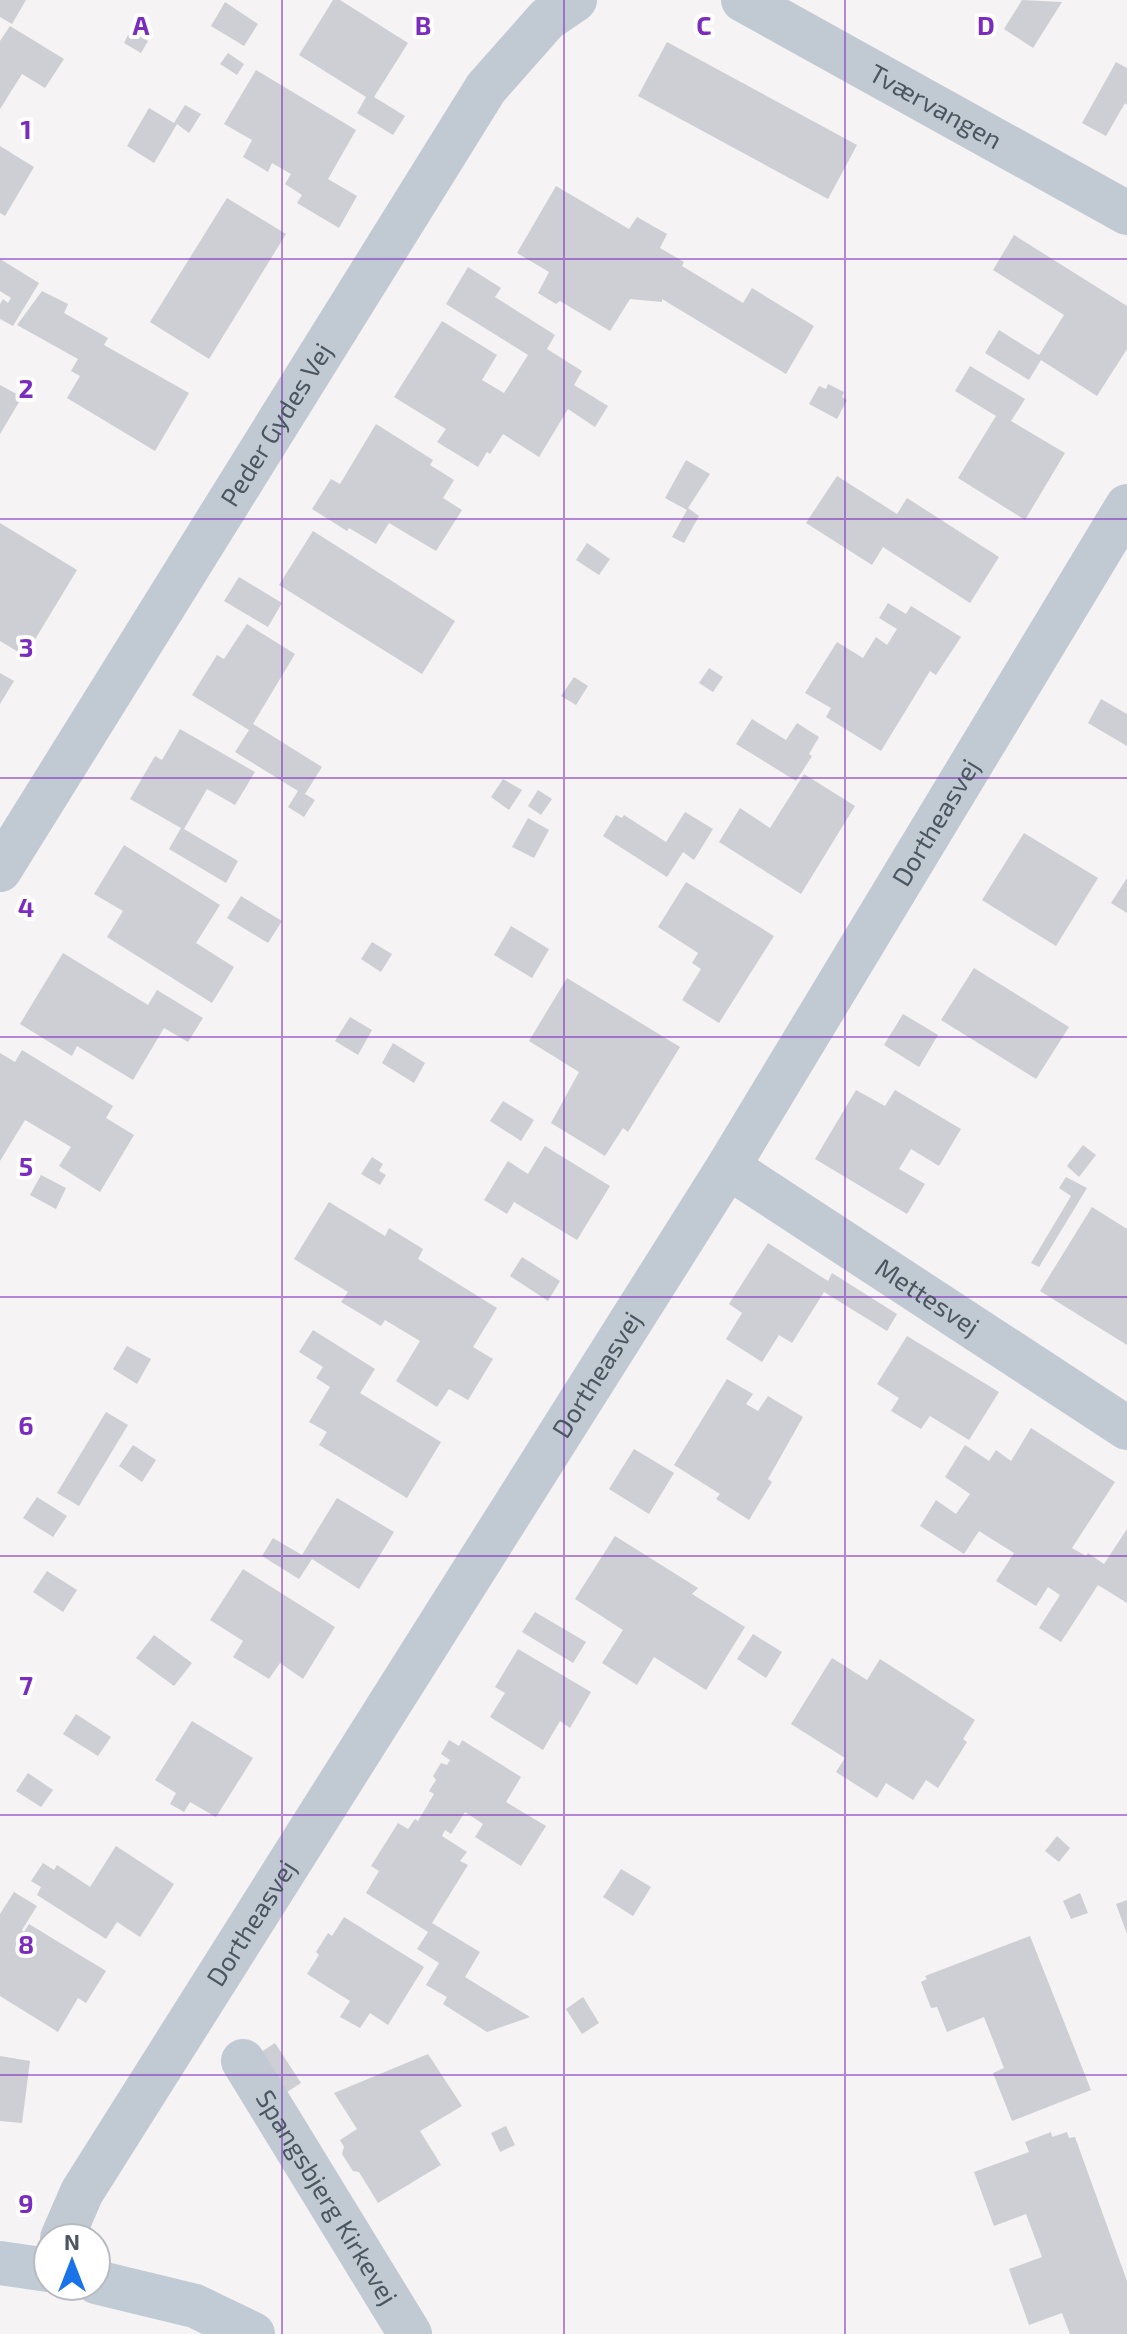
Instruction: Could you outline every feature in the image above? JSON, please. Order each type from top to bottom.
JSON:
[{"type":"street","name":"Peder Gydes Vej","points":[[0,870],[486,88],[547,19],[575,0]]},
{"type":"street","name":"Tværvangen","points":[[743,0],[1127,213]]},
{"type":"street","name":"Dortheasvej","points":[[69,2222],[82,2192],[728,1167],[1127,506]]},
{"type":"street","name":"Mettesvej","points":[[728,1167],[1127,1428]]},
{"type":"street","name":"Spangsbjerg Kirkevej","points":[[243,2061],[410,2334]]},
{"type":"street","points":[[0,2263],[32,2268]]},
{"type":"street","points":[[112,2286],[195,2306],[253,2334]]},
{"type":"building","points":[[0,0],[26,0],[12,24],[0,17]]},
{"type":"building","points":[[333,0],[340,0],[408,43],[374,97],[405,116],[393,135],[357,113],[366,97],[299,55]]},
{"type":"building","points":[[1022,0],[1062,2],[1033,48],[1004,29]]},
{"type":"building","points":[[225,2],[258,24],[244,46],[211,26]]},
{"type":"building","points":[[10,26],[64,59],[45,88],[22,74],[0,109],[0,41]]},
{"type":"building","points":[[130,31],[148,41],[141,53],[124,43]]},
{"type":"building","points":[[667,42],[857,145],[828,199],[638,96]]},
{"type":"building","points":[[228,53],[244,64],[237,75],[220,64]]},
{"type":"building","points":[[1116,62],[1127,68],[1127,105],[1125,103],[1106,136],[1082,123]]},
{"type":"building","points":[[256,70],[356,130],[328,179],[357,196],[339,228],[297,203],[302,195],[285,184],[291,174],[272,163],[268,172],[243,157],[252,140],[224,124]]},
{"type":"building","points":[[185,105],[201,114],[189,133],[177,124],[154,163],[127,146],[149,108],[174,123]]},
{"type":"building","points":[[0,146],[34,167],[5,216],[0,213]]},
{"type":"building","points":[[556,186],[629,229],[637,217],[667,234],[660,248],[684,262],[682,266],[743,303],[752,288],[814,326],[786,374],[662,299],[662,302],[630,299],[610,331],[560,301],[556,304],[538,293],[549,272],[517,253]]},
{"type":"building","points":[[227,198],[286,234],[209,359],[150,322]]},
{"type":"building","points":[[1014,235],[1127,306],[1127,349],[1097,396],[1041,360],[1029,380],[985,353],[999,330],[1039,355],[1064,315],[993,270]]},
{"type":"building","points":[[0,259],[39,283],[13,326],[0,319],[0,304],[3,299],[8,303],[11,298],[0,291]]},
{"type":"building","points":[[468,267],[501,288],[495,297],[555,335],[547,349],[582,371],[574,385],[608,406],[595,427],[568,409],[539,457],[503,434],[478,467],[437,442],[446,429],[394,397],[442,321],[497,355],[482,380],[504,393],[528,355],[446,304]]},
{"type":"building","points":[[42,291],[68,304],[64,313],[108,338],[104,345],[189,393],[155,451],[67,398],[80,376],[71,371],[78,359],[17,325]]},
{"type":"building","points":[[970,366],[1025,399],[1011,421],[1065,453],[1025,520],[958,478],[996,416],[955,391]]},
{"type":"building","points":[[828,384],[844,392],[842,397],[847,400],[837,419],[809,404],[819,386],[826,389]]},
{"type":"building","points":[[0,385],[22,397],[0,434]]},
{"type":"building","points":[[376,424],[433,460],[430,465],[454,480],[443,498],[462,510],[436,551],[389,523],[376,544],[349,528],[347,531],[312,509],[331,479],[340,484]]},
{"type":"building","points":[[686,460],[710,474],[688,508],[699,516],[684,543],[672,537],[687,510],[665,498]]},
{"type":"building","points":[[837,476],[897,514],[907,498],[999,557],[970,603],[883,547],[872,565],[806,523]]},
{"type":"building","points":[[0,523],[77,570],[25,656],[0,641]]},
{"type":"building","points":[[313,531],[455,621],[422,674],[279,585]]},
{"type":"building","points":[[587,543],[610,559],[599,575],[576,560]]},
{"type":"building","points":[[239,577],[282,603],[268,627],[224,601]]},
{"type":"building","points":[[888,603],[906,614],[911,606],[961,637],[936,675],[930,671],[881,751],[826,717],[831,708],[805,693],[837,642],[863,658],[876,637],[887,645],[897,629],[879,618]]},
{"type":"building","points":[[247,624],[295,654],[253,724],[322,767],[305,794],[315,800],[304,817],[288,807],[298,791],[235,752],[249,730],[192,695],[217,655],[224,659]]},
{"type":"building","points":[[709,668],[723,677],[713,692],[699,683]]},
{"type":"building","points":[[0,673],[14,681],[0,704]]},
{"type":"building","points":[[574,677],[588,686],[576,705],[561,696]]},
{"type":"building","points":[[1101,699],[1127,714],[1127,746],[1088,723]]},
{"type":"building","points":[[752,719],[786,740],[797,723],[819,737],[809,754],[812,756],[796,781],[736,744]]},
{"type":"building","points":[[180,729],[255,772],[235,805],[207,789],[184,829],[238,861],[226,883],[169,849],[181,828],[130,799],[155,756],[162,760]]},
{"type":"building","points":[[804,774],[855,806],[801,894],[719,842],[740,808],[770,828]]},
{"type":"building","points":[[503,779],[522,790],[509,810],[491,797]]},
{"type":"building","points":[[538,790],[552,799],[541,815],[528,806]]},
{"type":"building","points":[[685,812],[713,829],[694,860],[683,852],[667,877],[603,836],[616,815],[622,818],[624,815],[666,842]]},
{"type":"building","points":[[528,818],[549,830],[534,858],[512,847]]},
{"type":"building","points":[[1024,833],[1098,878],[1056,946],[982,900]]},
{"type":"building","points":[[124,845],[220,905],[196,943],[234,967],[212,1003],[107,937],[123,911],[94,894]]},
{"type":"building","points":[[1127,878],[1127,913],[1111,903]]},
{"type":"building","points":[[686,882],[774,936],[719,1023],[682,1000],[701,969],[692,963],[698,953],[658,927]]},
{"type":"building","points":[[241,896],[282,921],[268,943],[227,918]]},
{"type":"building","points":[[511,926],[549,949],[532,978],[494,955]]},
{"type":"building","points":[[372,942],[392,954],[381,972],[361,959]]},
{"type":"building","points":[[63,953],[148,1005],[157,990],[203,1018],[188,1042],[164,1028],[133,1080],[77,1046],[72,1056],[20,1024]]},
{"type":"building","points":[[974,968],[1069,1027],[1036,1079],[941,1020]]},
{"type":"building","points":[[567,978],[680,1047],[628,1132],[623,1128],[605,1156],[551,1123],[579,1072],[529,1041]]},
{"type":"building","points":[[903,1014],[938,1035],[919,1067],[884,1045]]},
{"type":"building","points":[[350,1017],[372,1030],[358,1055],[335,1041]]},
{"type":"building","points":[[393,1043],[425,1063],[414,1083],[382,1063]]},
{"type":"building","points":[[22,1050],[113,1106],[106,1118],[134,1135],[100,1192],[59,1166],[71,1147],[25,1120],[0,1161],[0,1053],[15,1062]]},
{"type":"building","points":[[856,1090],[885,1106],[895,1090],[961,1129],[939,1166],[911,1149],[899,1169],[925,1184],[907,1214],[815,1159]]},
{"type":"building","points":[[503,1101],[534,1120],[521,1141],[490,1121]]},
{"type":"building","points":[[1083,1145],[1096,1155],[1079,1177],[1067,1166]]},
{"type":"building","points":[[545,1146],[610,1186],[577,1240],[514,1202],[507,1214],[484,1200],[508,1161],[528,1174]]},
{"type":"building","points":[[372,1157],[383,1164],[379,1171],[386,1175],[380,1185],[361,1174]]},
{"type":"building","points":[[41,1175],[66,1188],[56,1209],[30,1195]]},
{"type":"building","points":[[1066,1177],[1087,1188],[1039,1267],[1031,1263],[1071,1196],[1059,1188]]},
{"type":"building","points":[[329,1202],[385,1236],[389,1228],[423,1249],[418,1259],[497,1308],[473,1347],[493,1359],[468,1400],[449,1389],[437,1407],[396,1381],[420,1341],[385,1320],[381,1326],[341,1302],[348,1292],[294,1259]]},
{"type":"building","points":[[1092,1207],[1127,1229],[1127,1345],[1040,1291]]},
{"type":"building","points":[[768,1243],[828,1281],[832,1273],[897,1314],[887,1331],[824,1292],[792,1343],[779,1335],[762,1362],[726,1339],[742,1313],[729,1304]]},
{"type":"building","points":[[522,1257],[560,1281],[548,1301],[510,1276]]},
{"type":"building","points":[[313,1330],[375,1369],[360,1393],[441,1442],[407,1498],[319,1445],[327,1432],[309,1422],[330,1387],[316,1378],[323,1367],[299,1352]]},
{"type":"building","points":[[907,1336],[999,1392],[969,1440],[930,1416],[921,1429],[891,1411],[899,1398],[877,1384]]},
{"type":"building","points":[[127,1346],[151,1359],[137,1384],[113,1369]]},
{"type":"building","points":[[727,1379],[753,1394],[746,1404],[758,1411],[768,1396],[803,1417],[768,1479],[772,1482],[749,1520],[716,1499],[720,1494],[674,1465]]},
{"type":"building","points":[[106,1412],[128,1425],[79,1506],[57,1493]]},
{"type":"building","points":[[1031,1428],[1115,1482],[1072,1548],[1086,1556],[1088,1553],[1104,1564],[1127,1529],[1127,1603],[1098,1585],[1061,1642],[1039,1628],[1060,1595],[1048,1587],[1036,1606],[996,1581],[1014,1553],[979,1531],[964,1554],[920,1526],[936,1500],[956,1514],[970,1494],[945,1477],[965,1445],[989,1461],[996,1450],[1011,1461]]},
{"type":"building","points":[[133,1445],[156,1460],[142,1482],[119,1466]]},
{"type":"building","points":[[634,1449],[674,1473],[649,1514],[609,1489]]},
{"type":"building","points":[[37,1497],[67,1516],[53,1537],[23,1518]]},
{"type":"building","points":[[337,1498],[394,1532],[359,1589],[312,1559],[299,1579],[262,1556],[273,1538],[302,1555]]},
{"type":"building","points":[[615,1536],[698,1588],[692,1594],[745,1627],[706,1690],[654,1657],[637,1685],[602,1663],[623,1630],[575,1599]]},
{"type":"building","points":[[243,1569],[335,1627],[303,1679],[280,1663],[269,1679],[233,1657],[243,1641],[210,1620]]},
{"type":"building","points":[[47,1571],[77,1590],[63,1612],[33,1592]]},
{"type":"building","points":[[535,1612],[586,1642],[573,1663],[522,1632]]},
{"type":"building","points":[[753,1634],[782,1652],[766,1678],[737,1659]]},
{"type":"building","points":[[154,1635],[192,1663],[174,1686],[136,1658]]},
{"type":"building","points":[[518,1649],[591,1692],[570,1728],[560,1721],[543,1750],[490,1717],[505,1693],[495,1687]]},
{"type":"building","points":[[832,1658],[867,1680],[880,1659],[975,1720],[963,1739],[967,1742],[938,1788],[926,1780],[913,1800],[886,1783],[877,1798],[836,1772],[845,1758],[791,1724]]},
{"type":"building","points":[[76,1714],[111,1737],[98,1756],[63,1734]]},
{"type":"building","points":[[192,1721],[253,1758],[216,1817],[190,1802],[184,1812],[170,1804],[176,1793],[155,1780]]},
{"type":"building","points":[[449,1740],[459,1746],[462,1740],[521,1777],[506,1802],[546,1826],[521,1866],[475,1837],[483,1824],[465,1812],[451,1834],[445,1830],[442,1836],[467,1852],[460,1861],[468,1865],[432,1923],[480,1952],[465,1977],[530,2017],[487,2032],[443,2004],[447,1997],[426,1985],[439,1963],[417,1949],[428,1932],[366,1893],[379,1871],[371,1866],[398,1823],[408,1829],[415,1819],[418,1821],[434,1794],[429,1791],[436,1780],[433,1776],[441,1763],[447,1765],[450,1760],[441,1754]]},
{"type":"building","points":[[28,1773],[53,1790],[41,1807],[16,1791]]},
{"type":"building","points":[[1057,1836],[1070,1848],[1059,1862],[1045,1851]]},
{"type":"building","points":[[116,1846],[174,1884],[140,1937],[117,1922],[106,1939],[37,1895],[41,1887],[31,1881],[43,1863],[54,1870],[57,1865],[90,1887]]},
{"type":"building","points":[[621,1869],[651,1887],[633,1916],[603,1897]]},
{"type":"building","points":[[14,1892],[37,1906],[22,1930],[24,1932],[29,1924],[106,1971],[86,2003],[78,1998],[58,2032],[0,1996],[0,1914]]},
{"type":"building","points":[[1080,1893],[1088,1913],[1071,1919],[1063,1901]]},
{"type":"building","points":[[1127,1900],[1127,1934],[1116,1904]]},
{"type":"building","points":[[344,1917],[424,1967],[388,2025],[370,2013],[360,2028],[340,2017],[350,2001],[307,1974],[328,1933],[332,1936]]},
{"type":"building","points":[[1030,1936],[1091,2090],[1012,2121],[993,2073],[1004,2068],[984,2017],[947,2032],[937,2007],[931,2008],[921,1982],[927,1979],[925,1976]]},
{"type":"building","points":[[583,1997],[599,2023],[582,2034],[566,2009]]},
{"type":"building","points":[[275,2043],[301,2083],[276,2099],[250,2059]]},
{"type":"building","points":[[428,2054],[462,2106],[420,2131],[441,2165],[378,2203],[359,2172],[353,2171],[342,2154],[344,2147],[340,2140],[357,2129],[334,2093]]},
{"type":"building","points":[[0,2056],[30,2061],[22,2123],[0,2121]]},
{"type":"building","points":[[506,2126],[515,2145],[500,2152],[491,2133]]},
{"type":"building","points":[[1051,2132],[1052,2137],[1067,2132],[1069,2138],[1075,2137],[1127,2281],[1127,2334],[1070,2334],[1062,2313],[1029,2325],[1009,2269],[1042,2257],[1026,2214],[994,2226],[974,2172],[1029,2152],[1025,2142]]}]
